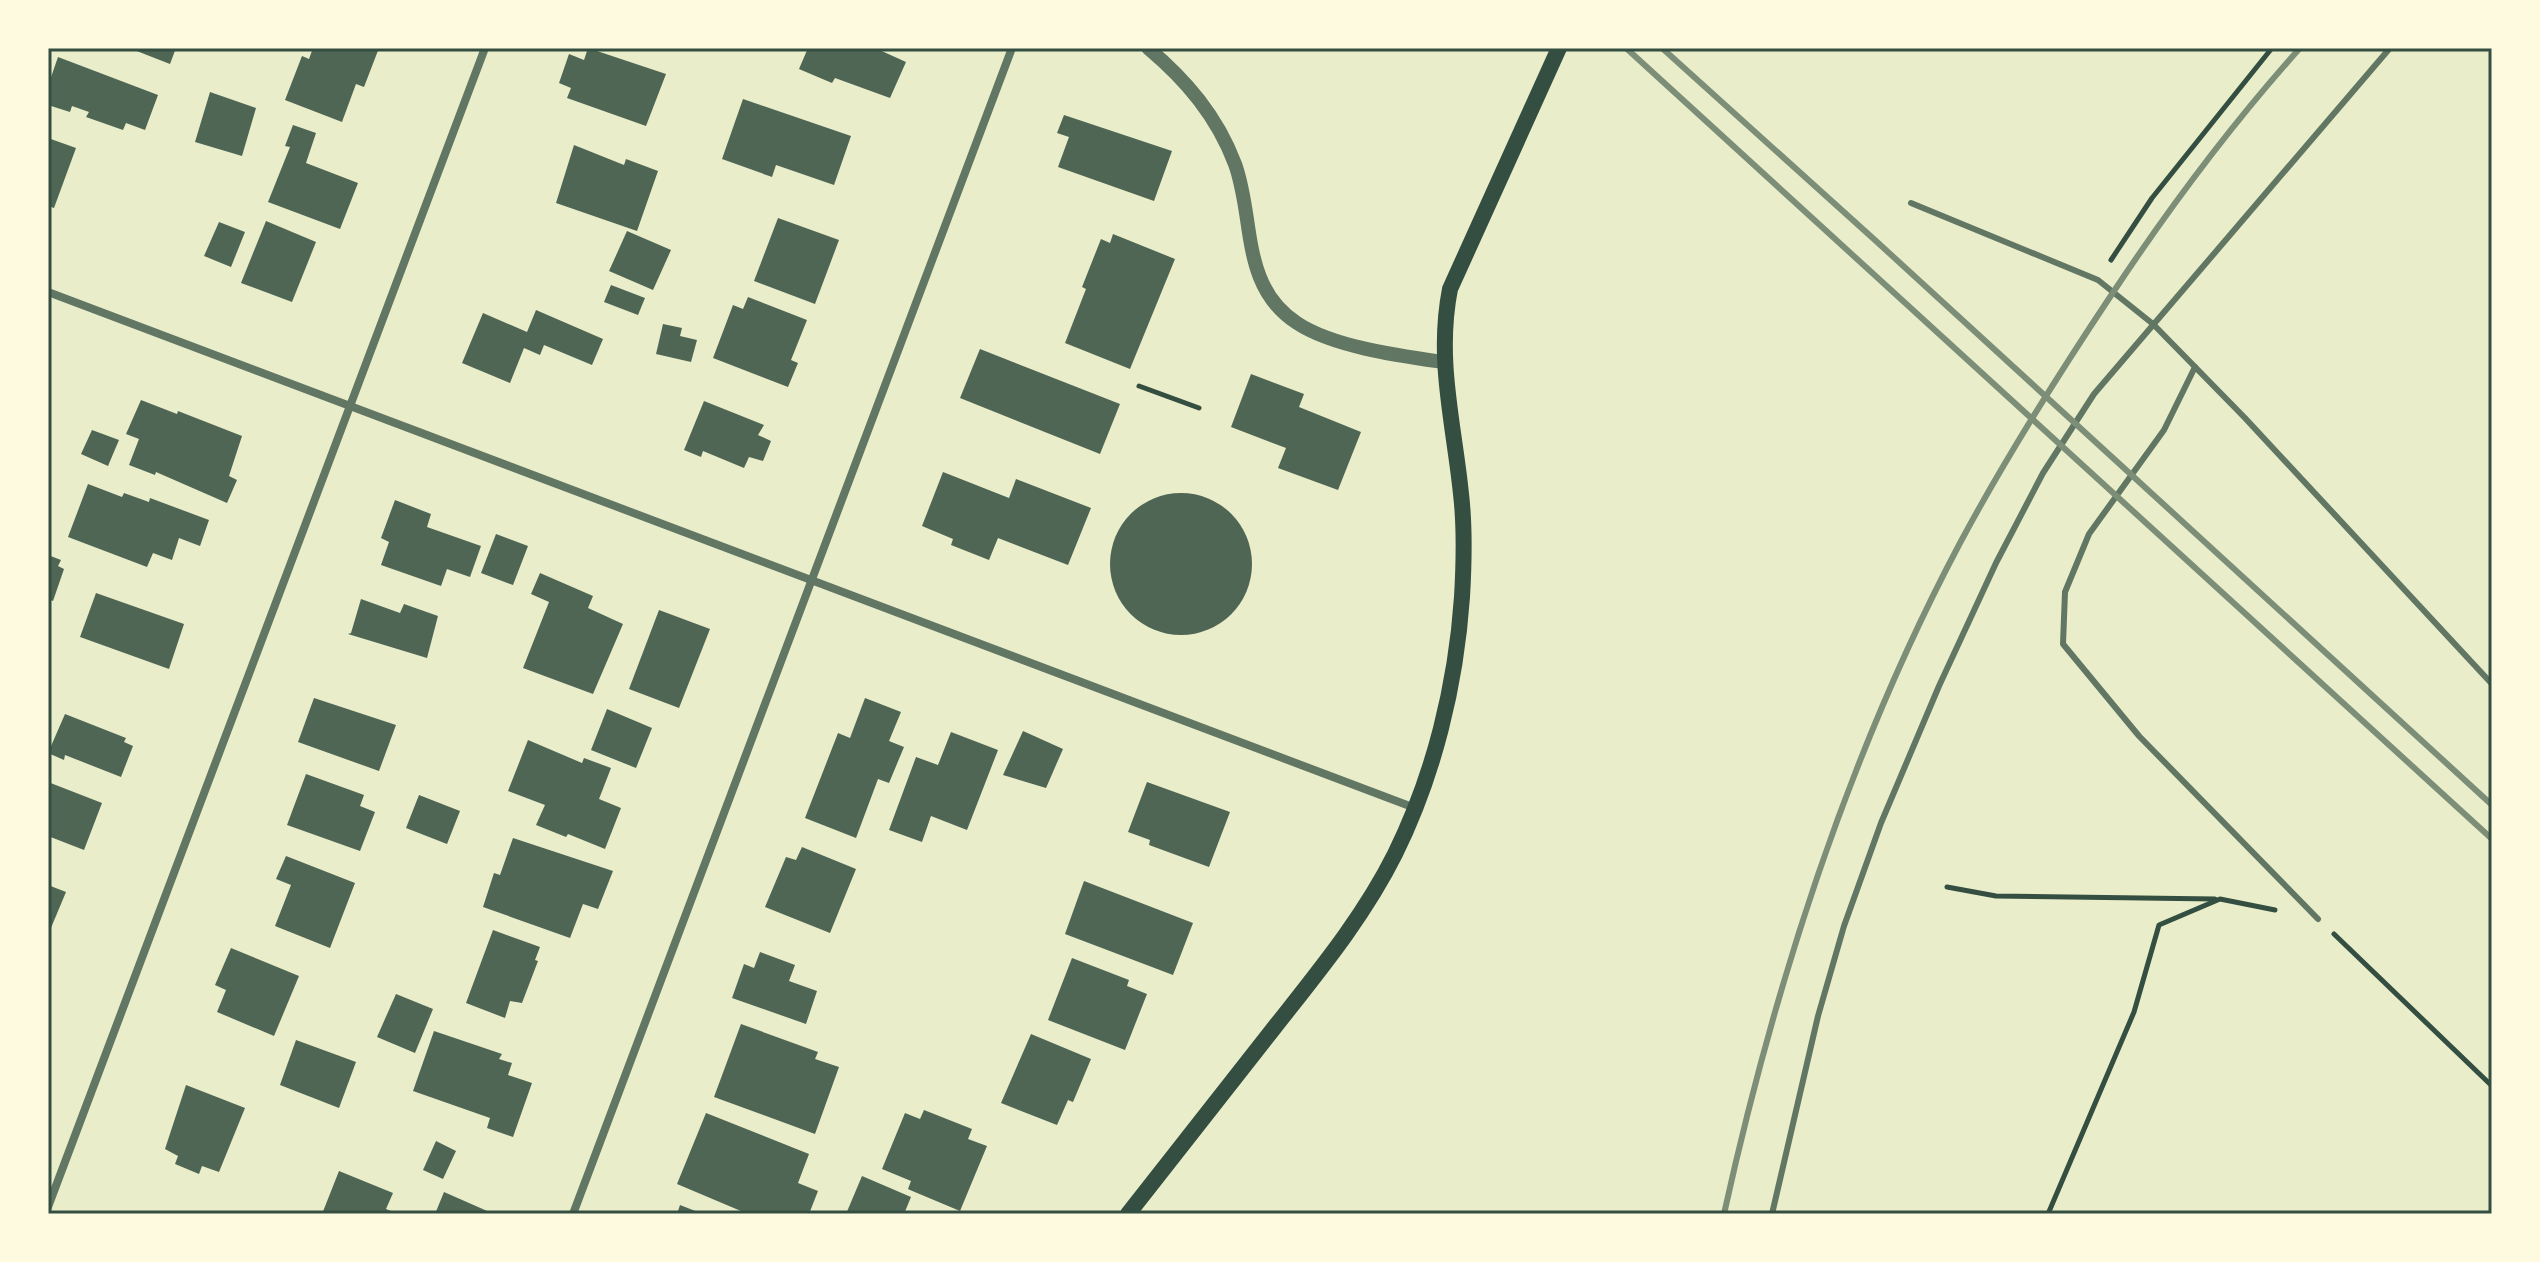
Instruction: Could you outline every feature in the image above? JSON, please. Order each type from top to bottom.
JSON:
[{"type":"main road","points":[[1128,1214],[1335,952],[1378,884],[1415,809],[1437,744],[1449,693],[1462,597],[1462,497],[1443,362],[1444,320],[1450,289],[1559,48]]},
{"type":"street","points":[[48,1207],[485,48]]},
{"type":"street","points":[[573,1214],[1012,48]]},
{"type":"street","points":[[1148,48],[1173,69],[1202,102],[1223,135],[1236,166],[1257,276],[1267,295],[1282,311],[1298,324],[1324,335],[1380,352],[1443,362]]},
{"type":"street","points":[[48,292],[811,578],[1415,809]]},
{"type":"lane","points":[[1772,1214],[1818,1016],[1844,926],[1881,823],[1939,686],[1996,563],[2043,473],[2094,394],[2390,48]]},
{"type":"lane","points":[[1911,203],[2098,280],[2153,324],[2492,684]]},
{"type":"lane","points":[[2195,367],[2164,430],[2089,534],[2065,592],[2063,644],[2139,736],[2318,919]]},
{"type":"path","points":[[2098,280],[2152,198],[2272,48]]},
{"type":"path","points":[[1139,386],[1199,408]]},
{"type":"path","points":[[1947,887],[1996,896],[2220,899],[2318,919],[2492,1086]]},
{"type":"path","points":[[2048,1214],[2134,1012],[2159,925],[2220,899]]},
{"type":"building","points":[[129,48],[176,48],[170,64]]},
{"type":"building","points":[[313,48],[379,48],[364,87],[356,84],[342,122],[285,100],[302,56],[309,59]]},
{"type":"building","points":[[588,48],[666,74],[646,126],[567,98],[571,88],[559,83],[569,54],[584,60]]},
{"type":"building","points":[[808,48],[875,48],[906,62],[890,98],[835,78],[832,83],[799,69]]},
{"type":"building","points":[[58,57],[158,95],[145,130],[126,123],[123,130],[86,117],[89,112],[72,106],[70,112],[48,105],[48,86]]},
{"type":"building","points":[[210,92],[256,108],[242,156],[195,142]]},
{"type":"building","points":[[743,99],[851,136],[834,185],[776,165],[772,177],[722,159]]},
{"type":"building","points":[[1064,115],[1172,151],[1154,201],[1058,167],[1069,137],[1057,133]]},
{"type":"building","points":[[293,125],[316,133],[306,163],[358,183],[340,229],[268,202],[290,147],[285,146]]},
{"type":"building","points":[[48,138],[76,148],[54,208],[48,206]]},
{"type":"building","points":[[574,145],[624,165],[626,159],[658,171],[637,231],[556,203]]},
{"type":"building","points":[[778,218],[839,240],[815,304],[754,281]]},
{"type":"building","points":[[266,221],[316,242],[292,302],[241,283]]},
{"type":"building","points":[[219,222],[245,232],[231,267],[204,256]]},
{"type":"building","points":[[627,231],[671,250],[653,290],[609,271]]},
{"type":"building","points":[[1113,234],[1175,259],[1130,369],[1065,343],[1101,239],[1110,243]]},
{"type":"building","points":[[611,285],[645,298],[638,315],[604,302]]},
{"type":"building","points":[[748,297],[807,320],[791,360],[798,363],[788,387],[713,358],[733,305],[743,309]]},
{"type":"building","points":[[536,310],[603,339],[592,365],[544,345],[540,355],[524,348],[510,383],[462,363],[483,313],[527,332]]},
{"type":"building","points":[[663,324],[682,328],[680,336],[697,340],[691,362],[656,354]]},
{"type":"building","points":[[980,349],[1120,404],[1100,454],[960,398]]},
{"type":"building","points":[[1251,374],[1304,394],[1299,407],[1361,432],[1338,490],[1278,468],[1286,448],[1231,427]]},
{"type":"building","points":[[141,400],[242,436],[229,476],[237,480],[227,503],[156,472],[155,475],[129,465],[139,439],[126,434]]},
{"type":"building","points":[[704,401],[764,425],[758,435],[771,441],[763,461],[749,457],[744,468],[703,451],[701,457],[684,450]]},
{"type":"building","points":[[92,430],[119,440],[108,466],[81,454]]},
{"type":"building","points":[[943,472],[1009,498],[1016,479],[1091,508],[1068,565],[998,538],[989,560],[951,545],[953,539],[922,526]]},
{"type":"building","points":[[88,484],[122,497],[124,493],[149,502],[150,498],[209,520],[200,546],[179,538],[172,560],[153,553],[147,567],[68,537]]},
{"type":"building","points":[[1181,493],[1208,498],[1231,514],[1247,537],[1252,564],[1247,591],[1231,614],[1208,630],[1181,635],[1154,630],[1131,614],[1115,591],[1110,564],[1115,537],[1131,514],[1154,498]]},
{"type":"building","points":[[395,500],[431,514],[427,527],[481,546],[470,577],[447,569],[441,586],[381,565],[389,542],[381,538]]},
{"type":"building","points":[[496,534],[528,546],[513,585],[481,573]]},
{"type":"building","points":[[48,555],[61,560],[58,566],[64,569],[53,601],[48,599]]},
{"type":"building","points":[[540,573],[593,596],[588,608],[623,624],[593,694],[523,668],[549,602],[531,594]]},
{"type":"building","points":[[96,593],[184,624],[169,669],[80,637]]},
{"type":"building","points":[[361,599],[400,613],[404,604],[438,616],[427,658],[348,634],[351,633]]},
{"type":"building","points":[[659,610],[710,629],[679,708],[629,689]]},
{"type":"building","points":[[314,698],[396,725],[379,771],[298,742]]},
{"type":"building","points":[[865,698],[901,712],[889,741],[904,747],[889,783],[878,779],[856,838],[805,818],[838,733],[850,738]]},
{"type":"building","points":[[607,709],[652,728],[636,768],[591,750]]},
{"type":"building","points":[[65,714],[126,738],[124,742],[133,746],[121,777],[65,755],[64,760],[48,753]]},
{"type":"building","points":[[1023,731],[1063,749],[1046,788],[1003,775]]},
{"type":"building","points":[[951,732],[998,750],[967,830],[931,816],[922,842],[889,830],[916,757],[938,765]]},
{"type":"building","points":[[528,740],[582,763],[584,758],[611,768],[599,799],[621,808],[605,849],[536,825],[545,805],[508,791]]},
{"type":"building","points":[[306,774],[364,795],[360,806],[375,812],[360,851],[287,825]]},
{"type":"building","points":[[48,782],[102,803],[84,850],[48,836]]},
{"type":"building","points":[[1147,782],[1230,812],[1209,867],[1149,845],[1150,840],[1128,832]]},
{"type":"building","points":[[419,795],[460,811],[447,844],[406,828]]},
{"type":"building","points":[[513,838],[613,871],[598,909],[583,904],[570,938],[483,907],[494,873],[500,875]]},
{"type":"building","points":[[802,847],[856,869],[830,933],[765,907],[786,857],[796,860]]},
{"type":"building","points":[[286,856],[355,883],[330,948],[275,926],[291,885],[276,879]]},
{"type":"building","points":[[1084,881],[1193,923],[1173,975],[1065,934]]},
{"type":"building","points":[[48,885],[66,892],[48,935]]},
{"type":"building","points":[[493,930],[540,947],[522,1003],[510,1001],[505,1018],[466,1003]]},
{"type":"building","points":[[231,948],[299,976],[274,1036],[217,1012],[226,990],[215,985]]},
{"type":"building","points":[[760,952],[795,965],[789,981],[817,991],[806,1024],[732,998],[744,964],[754,968]]},
{"type":"building","points":[[1072,958],[1129,980],[1127,986],[1147,994],[1125,1050],[1048,1020]]},
{"type":"building","points":[[396,994],[433,1009],[415,1053],[377,1037]]},
{"type":"building","points":[[741,1024],[818,1052],[815,1059],[839,1067],[815,1134],[714,1097]]},
{"type":"building","points":[[434,1031],[502,1054],[499,1059],[512,1063],[508,1075],[532,1083],[513,1137],[487,1128],[490,1118],[413,1091]]},
{"type":"building","points":[[1031,1034],[1091,1059],[1073,1102],[1068,1100],[1057,1125],[1001,1103]]},
{"type":"building","points":[[296,1040],[356,1062],[339,1108],[280,1085]]},
{"type":"building","points":[[186,1085],[245,1108],[219,1172],[202,1166],[199,1174],[175,1164],[178,1156],[165,1149]]},
{"type":"building","points":[[924,1110],[972,1129],[968,1139],[987,1146],[960,1211],[908,1189],[911,1181],[882,1169],[905,1113],[920,1119]]},
{"type":"building","points":[[706,1113],[809,1154],[798,1183],[818,1191],[809,1214],[748,1214],[677,1184]]},
{"type":"building","points":[[436,1141],[456,1151],[443,1179],[423,1170]]},
{"type":"building","points":[[339,1171],[393,1193],[386,1209],[399,1214],[322,1214]]},
{"type":"building","points":[[862,1176],[911,1197],[904,1214],[846,1214]]},
{"type":"building","points":[[444,1192],[494,1214],[435,1214]]},
{"type":"building","points":[[680,1205],[703,1214],[677,1214]]},
{"type":"railway","points":[[1626,48],[2492,839]]},
{"type":"railway","points":[[1662,48],[2492,805]]},
{"type":"railway","points":[[1724,1214],[1767,1041],[1820,870],[1883,704],[1920,622],[1996,479],[2092,324],[2202,168],[2300,48]]}]
